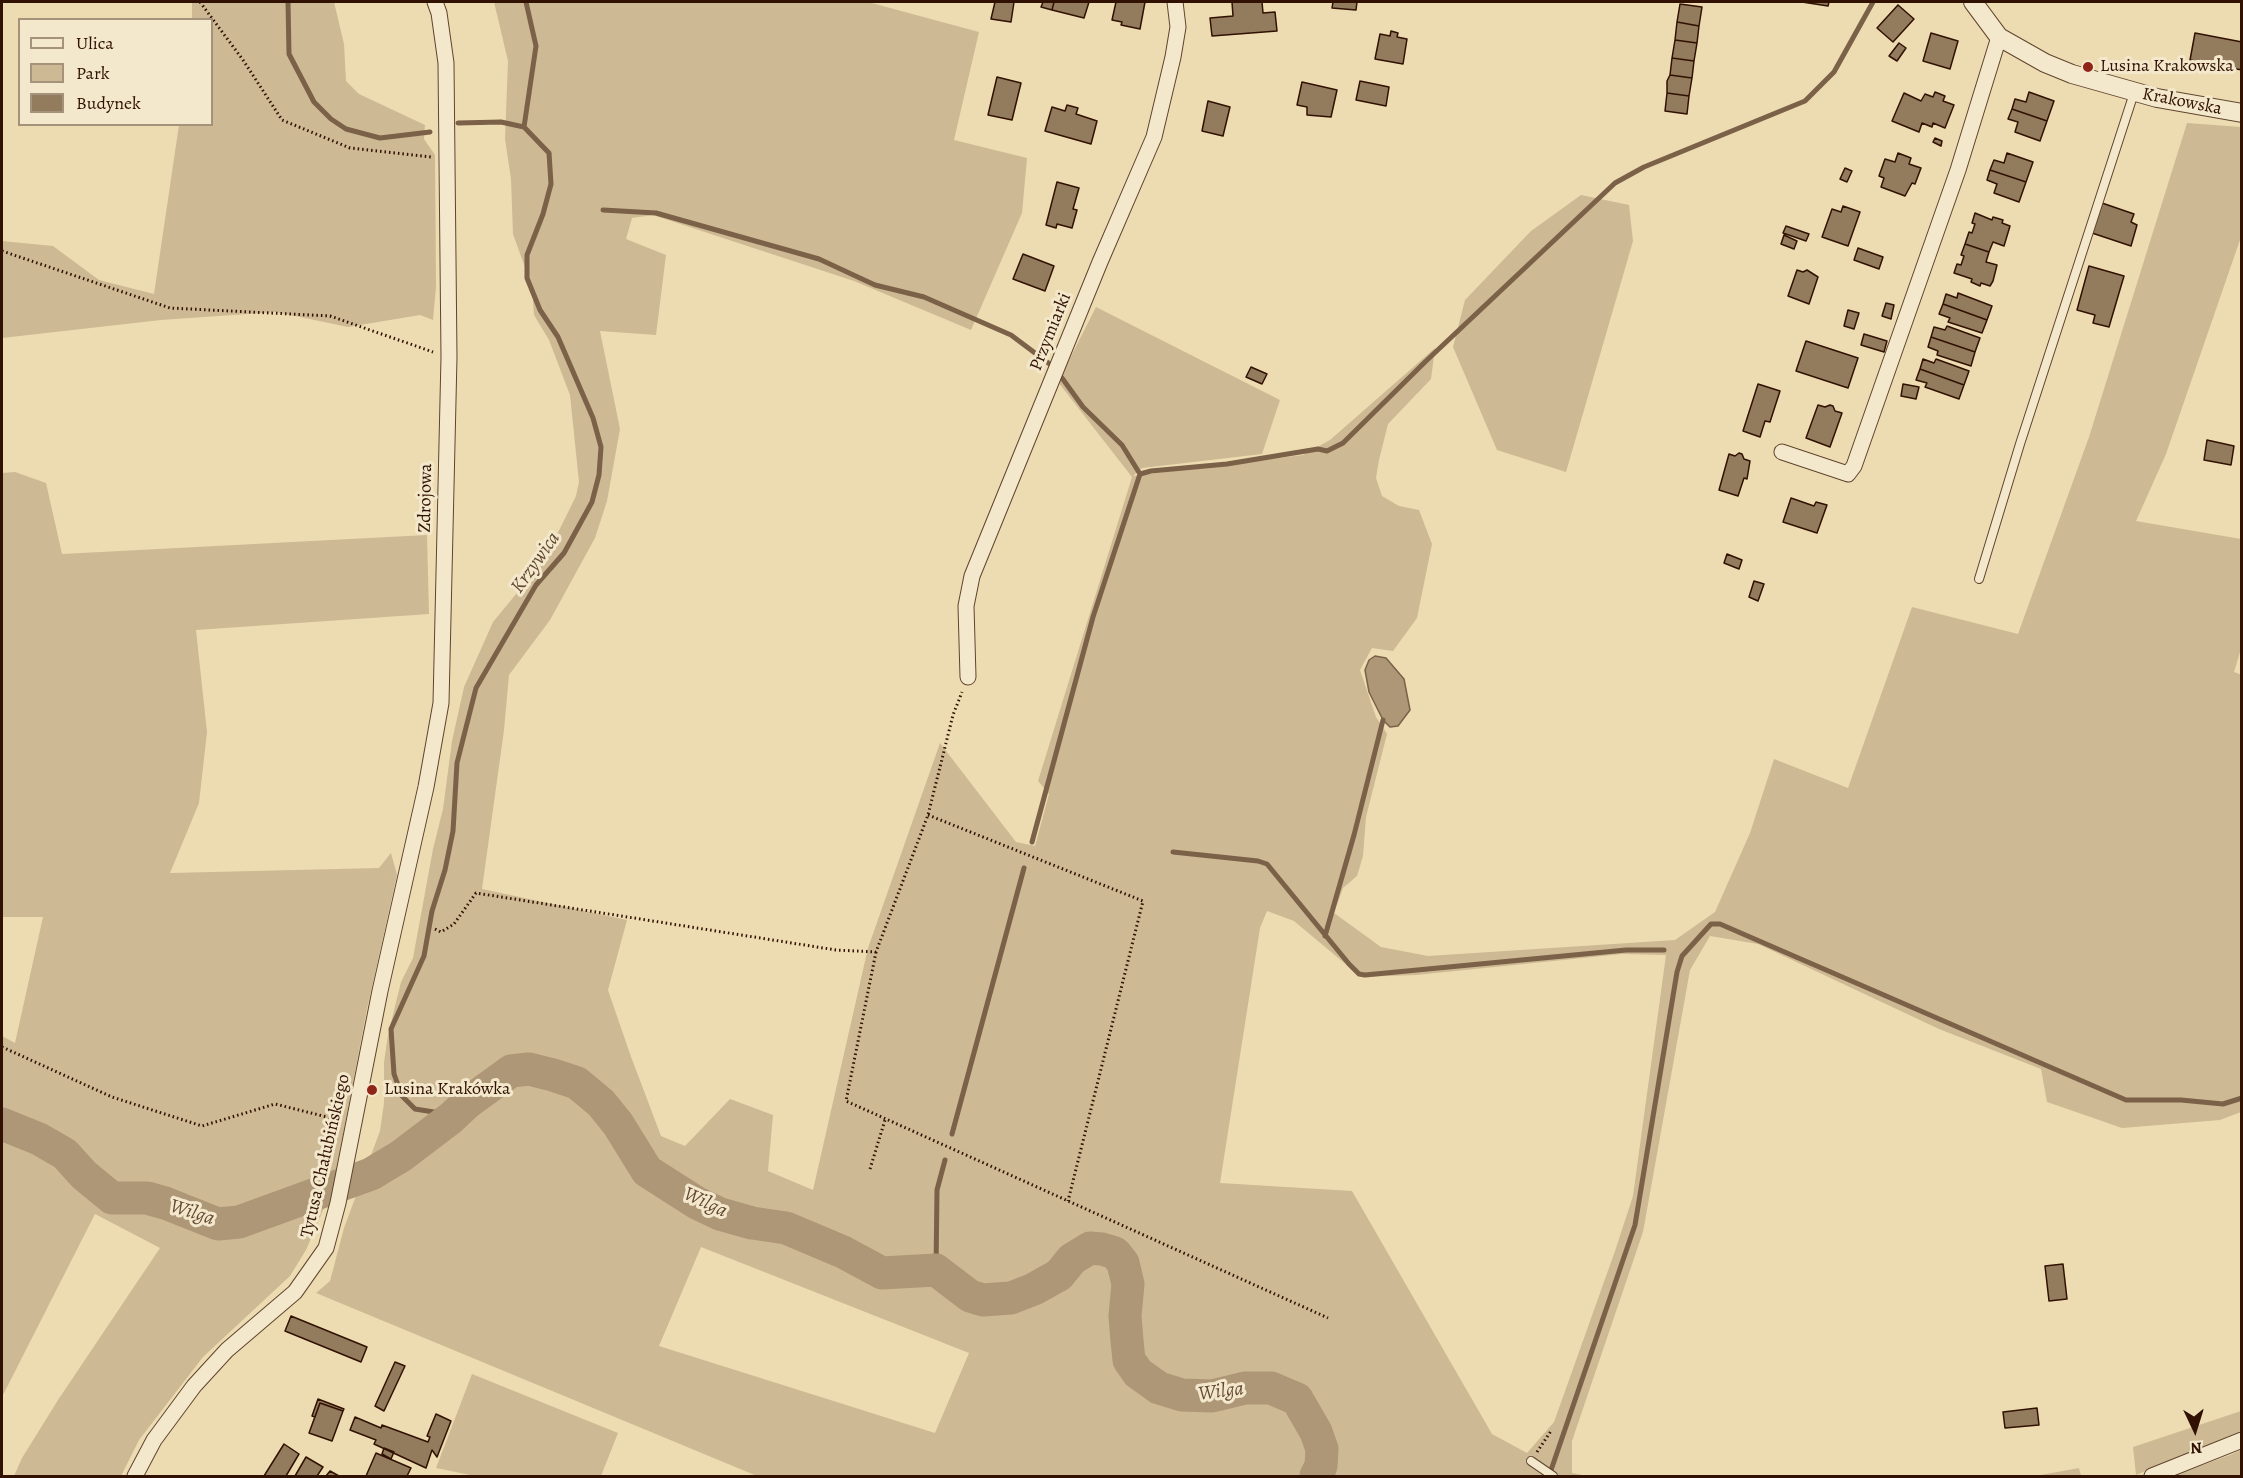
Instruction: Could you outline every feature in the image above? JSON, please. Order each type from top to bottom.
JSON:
[{"type":"street","name":"Zdrojowa","points":[[380,991],[424,798],[441,703],[449,357],[446,63],[439,12],[435,2]]},
{"type":"street","name":"Przymiarki","points":[[968,677],[966,606],[972,576],[1100,262],[1154,137],[1178,27],[1175,2]]},
{"type":"street","name":"Krakowska","points":[[1973,2],[1999,37],[2045,63],[2134,93],[2241,113]]},
{"type":"street","points":[[1782,452],[1848,474],[1854,466],[1958,170],[1999,37]]},
{"type":"street","name":"Tytusa Chałubińskiego","points":[[135,1476],[154,1440],[194,1386],[227,1350],[295,1292],[326,1248],[349,1154],[380,991]]},
{"type":"street","points":[[2152,1476],[2241,1440]]},
{"type":"lane","points":[[1979,579],[2020,444],[2134,93]]},
{"type":"lane","points":[[1530,1461],[1551,1475]]},
{"type":"path","points":[[200,2],[212,18]]},
{"type":"path","points":[[213,20],[243,60],[282,120],[350,148],[446,160]]},
{"type":"path","points":[[2,251],[170,308],[330,316],[449,357]]},
{"type":"path","points":[[968,677],[953,715],[928,814],[876,952],[846,1101],[1328,1318]]},
{"type":"path","points":[[928,814],[1143,901],[1068,1201]]},
{"type":"path","points":[[435,929],[441,932],[454,924],[476,893],[825,948],[876,952]]},
{"type":"path","points":[[2,1047],[112,1097],[202,1126],[275,1104],[355,1124]]},
{"type":"path","points":[[870,1169],[886,1119]]},
{"type":"path","points":[[1530,1461],[1551,1431]]},
{"type":"green space","points":[[192,2],[334,2],[344,44],[346,81],[359,94],[425,125],[424,139],[435,155],[436,287],[433,320],[420,315],[348,327],[276,312],[161,320],[2,338],[2,241],[53,246],[99,280],[154,294],[179,126],[213,126],[213,18],[192,18]]},
{"type":"green space","points":[[494,2],[868,2],[979,32],[954,140],[1027,158],[1022,213],[971,330],[854,281],[653,215],[632,218],[626,239],[666,255],[656,335],[600,331],[620,429],[607,501],[595,538],[550,620],[509,675],[504,730],[482,889],[627,920],[608,990],[661,1136],[685,1146],[730,1099],[773,1115],[768,1171],[813,1190],[868,948],[940,743],[1016,842],[1035,846],[1049,794],[1038,781],[1132,477],[1058,382],[1096,307],[1280,400],[1262,454],[1142,468],[1133,476],[1303,455],[1330,440],[1435,348],[1431,379],[1388,424],[1379,460],[1376,478],[1382,496],[1399,506],[1419,510],[1432,544],[1417,618],[1393,651],[1372,648],[1360,670],[1376,717],[1387,734],[1366,817],[1363,856],[1357,876],[1343,888],[1334,913],[1381,947],[1428,956],[1675,940],[1715,912],[1750,833],[1774,759],[1848,788],[1912,607],[2018,634],[2089,437],[2187,123],[2241,127],[2241,237],[2166,454],[2136,521],[2241,539],[2241,649],[2234,672],[2242,675],[2241,1112],[2220,1120],[2122,1128],[2047,1102],[2041,1069],[1939,1029],[1758,944],[1710,936],[1690,970],[1643,1232],[1572,1441],[1572,1473],[1587,1476],[757,1476],[316,1293],[330,1281],[344,1228],[380,1131],[388,1035],[401,982],[413,958],[433,849],[443,809],[452,741],[464,687],[493,622],[545,559],[576,496],[579,482],[570,395],[549,340],[534,315],[532,287],[513,234],[511,179],[505,139],[508,61]],"holes":[[[1267,911],[1294,921],[1361,977],[1416,975],[1622,954],[1666,955],[1633,1196],[1554,1422],[1527,1453],[1492,1434],[1352,1191],[1220,1183],[1260,928]],[[701,1247],[969,1353],[935,1433],[659,1346]]]},
{"type":"green space","points":[[1581,195],[1629,205],[1633,241],[1566,472],[1497,450],[1453,347],[1465,300],[1531,231]]},
{"type":"green space","points":[[15,472],[46,483],[62,554],[427,535],[429,614],[196,630],[207,732],[199,803],[170,873],[379,868],[391,853],[397,875],[367,1009],[333,1187],[306,1250],[290,1276],[203,1357],[139,1440],[121,1476],[14,1476],[22,1458],[58,1400],[160,1248],[95,1214],[2,1397],[2,1036],[15,1043],[43,917],[2,917],[2,473]]},
{"type":"green space","points":[[472,1374],[618,1433],[601,1476],[475,1476],[436,1468]]},
{"type":"green space","points":[[2241,1411],[2241,1431],[2136,1475],[2133,1447]]},
{"type":"green space","points":[[2241,1450],[2241,1476],[2172,1476],[2230,1455]]},
{"type":"green space","points":[[2079,1468],[2081,1476],[2035,1476]]},
{"type":"shaded area","points":[[1375,656],[1386,658],[1404,679],[1410,710],[1398,726],[1390,727],[1383,720],[1369,692],[1365,670],[1369,660]]},
{"type":"building","points":[[995,2],[1014,2],[1011,22],[991,19]]},
{"type":"building","points":[[1043,2],[1054,2],[1052,10],[1041,7]]},
{"type":"building","points":[[1054,2],[1089,2],[1084,18],[1052,10]]},
{"type":"building","points":[[1116,2],[1145,2],[1140,29],[1121,25],[1122,22],[1112,20]]},
{"type":"building","points":[[1232,2],[1262,2],[1263,13],[1275,12],[1277,31],[1212,36],[1210,18],[1233,16]]},
{"type":"building","points":[[1333,2],[1357,2],[1356,10],[1332,8]]},
{"type":"building","points":[[1802,2],[1829,2],[1828,6]]},
{"type":"building","points":[[1680,4],[1702,7],[1699,26],[1677,22]]},
{"type":"building","points":[[1898,5],[1914,19],[1893,42],[1877,28]]},
{"type":"building","points":[[1677,22],[1699,26],[1697,43],[1675,40]]},
{"type":"building","points":[[1391,31],[1398,33],[1397,37],[1407,39],[1403,64],[1375,59],[1380,34],[1390,36]]},
{"type":"building","points":[[1931,33],[1958,41],[1950,69],[1923,61]]},
{"type":"building","points":[[2195,33],[2242,42],[2242,70],[2215,65],[2215,69],[2208,68],[2209,64],[2190,60]]},
{"type":"building","points":[[1675,40],[1697,43],[1694,61],[1672,58]]},
{"type":"building","points":[[1899,43],[1906,48],[1897,61],[1889,56]]},
{"type":"building","points":[[1672,58],[1694,61],[1692,78],[1670,75]]},
{"type":"building","points":[[1670,75],[1692,78],[1689,96],[1667,93],[1667,81]]},
{"type":"building","points":[[997,77],[1021,83],[1012,120],[988,115]]},
{"type":"building","points":[[1360,81],[1389,87],[1386,106],[1356,100]]},
{"type":"building","points":[[1302,82],[1337,90],[1331,117],[1307,115],[1307,107],[1297,105]]},
{"type":"building","points":[[1935,92],[1945,96],[1943,101],[1954,105],[1945,128],[1933,123],[1932,127],[1922,123],[1919,132],[1892,121],[1904,93],[1921,101],[1925,94],[1933,97]]},
{"type":"building","points":[[2029,92],[2054,101],[2047,121],[2012,109],[2015,99],[2026,102]]},
{"type":"building","points":[[1667,93],[1689,96],[1687,114],[1665,111]]},
{"type":"building","points":[[1208,101],[1230,107],[1223,136],[1202,131]]},
{"type":"building","points":[[1067,105],[1078,108],[1076,114],[1097,121],[1091,144],[1045,131],[1052,107],[1065,111]]},
{"type":"building","points":[[2012,109],[2047,121],[2040,141],[2015,132],[2018,122],[2008,119]]},
{"type":"building","points":[[1935,138],[1942,141],[1941,146],[1933,142]]},
{"type":"building","points":[[1898,153],[1911,158],[1909,164],[1921,168],[1915,184],[1912,183],[1905,196],[1881,187],[1884,178],[1879,176],[1885,159],[1895,162]]},
{"type":"building","points":[[2007,153],[2033,162],[2026,182],[1990,170],[1994,160],[2004,163]]},
{"type":"building","points":[[1845,168],[1852,171],[1847,182],[1840,179]]},
{"type":"building","points":[[1990,170],[2026,182],[2019,202],[1994,193],[1997,184],[1987,180]]},
{"type":"building","points":[[1057,182],[1079,188],[1073,209],[1077,210],[1072,228],[1057,224],[1056,228],[1046,225]]},
{"type":"building","points":[[2102,203],[2134,214],[2131,222],[2137,225],[2131,246],[2092,233]]},
{"type":"building","points":[[1843,206],[1860,212],[1848,246],[1822,237],[1832,209],[1841,212]]},
{"type":"building","points":[[1975,213],[1992,220],[1993,217],[2003,220],[2002,223],[2010,226],[2004,246],[1993,242],[1989,252],[1965,244],[1975,224],[1972,223]]},
{"type":"building","points":[[1786,226],[1809,234],[1806,241],[1783,233]]},
{"type":"building","points":[[1784,235],[1797,241],[1794,249],[1781,244]]},
{"type":"building","points":[[1965,244],[1989,252],[1986,262],[1997,265],[1990,286],[1981,283],[1980,286],[1971,282],[1972,279],[1954,273],[1957,264],[1961,265],[1964,256],[1961,255]]},
{"type":"building","points":[[1858,248],[1883,257],[1879,269],[1854,260]]},
{"type":"building","points":[[1023,254],[1054,266],[1045,291],[1013,279]]},
{"type":"building","points":[[2089,266],[2124,276],[2109,327],[2093,323],[2095,315],[2077,310]]},
{"type":"building","points":[[1797,270],[1803,272],[1807,270],[1818,277],[1809,304],[1788,296]]},
{"type":"building","points":[[1958,293],[1992,306],[1987,320],[1943,304],[1946,294],[1957,298]]},
{"type":"building","points":[[1886,303],[1894,305],[1891,319],[1882,316]]},
{"type":"building","points":[[1943,304],[1987,320],[1982,333],[1948,322],[1950,318],[1939,314]]},
{"type":"building","points":[[1848,310],[1859,313],[1854,329],[1844,326]]},
{"type":"building","points":[[1947,326],[1980,338],[1975,352],[1931,337],[1934,327],[1945,330]]},
{"type":"building","points":[[1864,334],[1887,341],[1884,352],[1861,345]]},
{"type":"building","points":[[1931,337],[1975,352],[1971,366],[1937,355],[1938,351],[1928,347]]},
{"type":"building","points":[[1806,341],[1858,358],[1848,388],[1796,371]]},
{"type":"building","points":[[1923,359],[1934,363],[1936,359],[1969,371],[1964,385],[1920,369]]},
{"type":"building","points":[[1251,367],[1267,374],[1262,384],[1246,377]]},
{"type":"building","points":[[1920,369],[1964,385],[1959,399],[1925,387],[1927,383],[1916,380]]},
{"type":"building","points":[[1758,384],[1780,391],[1770,422],[1765,421],[1760,437],[1743,431]]},
{"type":"building","points":[[1903,384],[1919,387],[1916,399],[1901,396]]},
{"type":"building","points":[[1818,405],[1833,406],[1835,411],[1842,413],[1830,447],[1806,438]]},
{"type":"building","points":[[2207,440],[2234,446],[2231,465],[2204,460]]},
{"type":"building","points":[[1739,453],[1744,459],[1750,461],[1747,479],[1744,478],[1738,496],[1719,490],[1729,454],[1735,456]]},
{"type":"building","points":[[1791,498],[1814,506],[1816,502],[1827,505],[1817,533],[1783,522]]},
{"type":"building","points":[[1727,554],[1742,560],[1739,569],[1724,563]]},
{"type":"building","points":[[1754,581],[1764,584],[1758,601],[1749,597]]},
{"type":"building","points":[[2063,1264],[2067,1299],[2049,1301],[2045,1266]]},
{"type":"building","points":[[291,1316],[367,1347],[361,1362],[285,1331]]},
{"type":"building","points":[[395,1362],[405,1366],[384,1411],[375,1406]]},
{"type":"building","points":[[318,1399],[344,1409],[343,1411],[320,1403],[315,1417],[312,1416]]},
{"type":"building","points":[[320,1403],[343,1411],[332,1441],[309,1433]]},
{"type":"building","points":[[2037,1408],[2039,1425],[2005,1428],[2003,1412]]},
{"type":"building","points":[[436,1414],[451,1421],[437,1457],[432,1450],[426,1468],[374,1444],[376,1440],[350,1430],[355,1417],[381,1428],[382,1425],[428,1442],[430,1437],[427,1436]]},
{"type":"building","points":[[284,1444],[299,1454],[286,1476],[264,1476]]},
{"type":"building","points":[[384,1448],[394,1452],[391,1459],[382,1454]]},
{"type":"building","points":[[376,1453],[411,1468],[407,1476],[366,1476]]},
{"type":"building","points":[[306,1457],[323,1467],[317,1476],[295,1476]]},
{"type":"building","points":[[330,1471],[339,1476],[326,1476]]},
{"type":"waterway","points":[[288,2],[289,54],[314,102],[331,119],[346,129],[380,138],[430,132]]},
{"type":"waterway","name":"Krzywica","points":[[524,127],[536,46],[526,2]]},
{"type":"waterway","points":[[1140,474],[1227,464],[1318,449],[1327,451],[1343,443],[1425,362],[1615,183],[1644,167],[1805,101],[1834,72],[1873,2]]},
{"type":"waterway","points":[[458,123],[501,122],[524,127]]},
{"type":"waterway","name":"Krzywica","points":[[451,1118],[440,1113],[415,1109],[402,1096],[394,1074],[391,1029],[424,956],[432,911],[445,870],[453,831],[457,763],[476,688],[536,585],[564,553],[592,502],[599,475],[601,447],[593,418],[558,337],[540,310],[527,278],[527,255],[543,214],[551,184],[549,153],[524,127]]},
{"type":"waterway","points":[[603,210],[656,213],[819,259],[875,285],[924,297],[1011,335],[1051,365]]},
{"type":"waterway","points":[[1032,842],[1093,617],[1140,474],[1122,445],[1083,407],[1062,378]]},
{"type":"waterway","points":[[1325,936],[1354,835],[1383,720]]},
{"type":"waterway","points":[[1173,852],[1258,861],[1267,864],[1359,974],[1626,950],[1664,950]]},
{"type":"waterway","points":[[952,1134],[1024,868]]},
{"type":"waterway","points":[[1549,1476],[1635,1225],[1677,972],[1682,956],[1711,924],[1720,924],[2126,1100],[2181,1100],[2223,1104],[2242,1098]]},
{"type":"waterway","name":"Wilga","points":[[2,1124],[39,1139],[65,1154],[84,1175],[112,1198],[147,1198],[218,1224],[239,1222],[371,1174],[401,1156],[511,1071],[529,1069],[553,1075],[577,1083],[601,1103],[618,1124],[647,1171],[697,1203],[720,1214],[752,1223],[786,1228],[843,1252],[882,1273],[936,1270],[970,1296],[983,1300],[1011,1298],[1034,1289],[1059,1275],[1072,1259],[1090,1248],[1115,1253],[1123,1263],[1128,1284],[1125,1316],[1129,1360],[1138,1373],[1159,1388],[1182,1395],[1212,1396],[1245,1388],[1271,1388],[1297,1399],[1316,1432],[1322,1449],[1321,1466],[1316,1476]]},
{"type":"waterway","points":[[2,1140],[9,1128]]},
{"type":"waterway","points":[[936,1270],[937,1190],[945,1160]]},
{"type":"place","name":"Lusina Krakowska","points":[[2088,67]]},
{"type":"place","name":"Lusina Krakówka","points":[[372,1090]]}]
